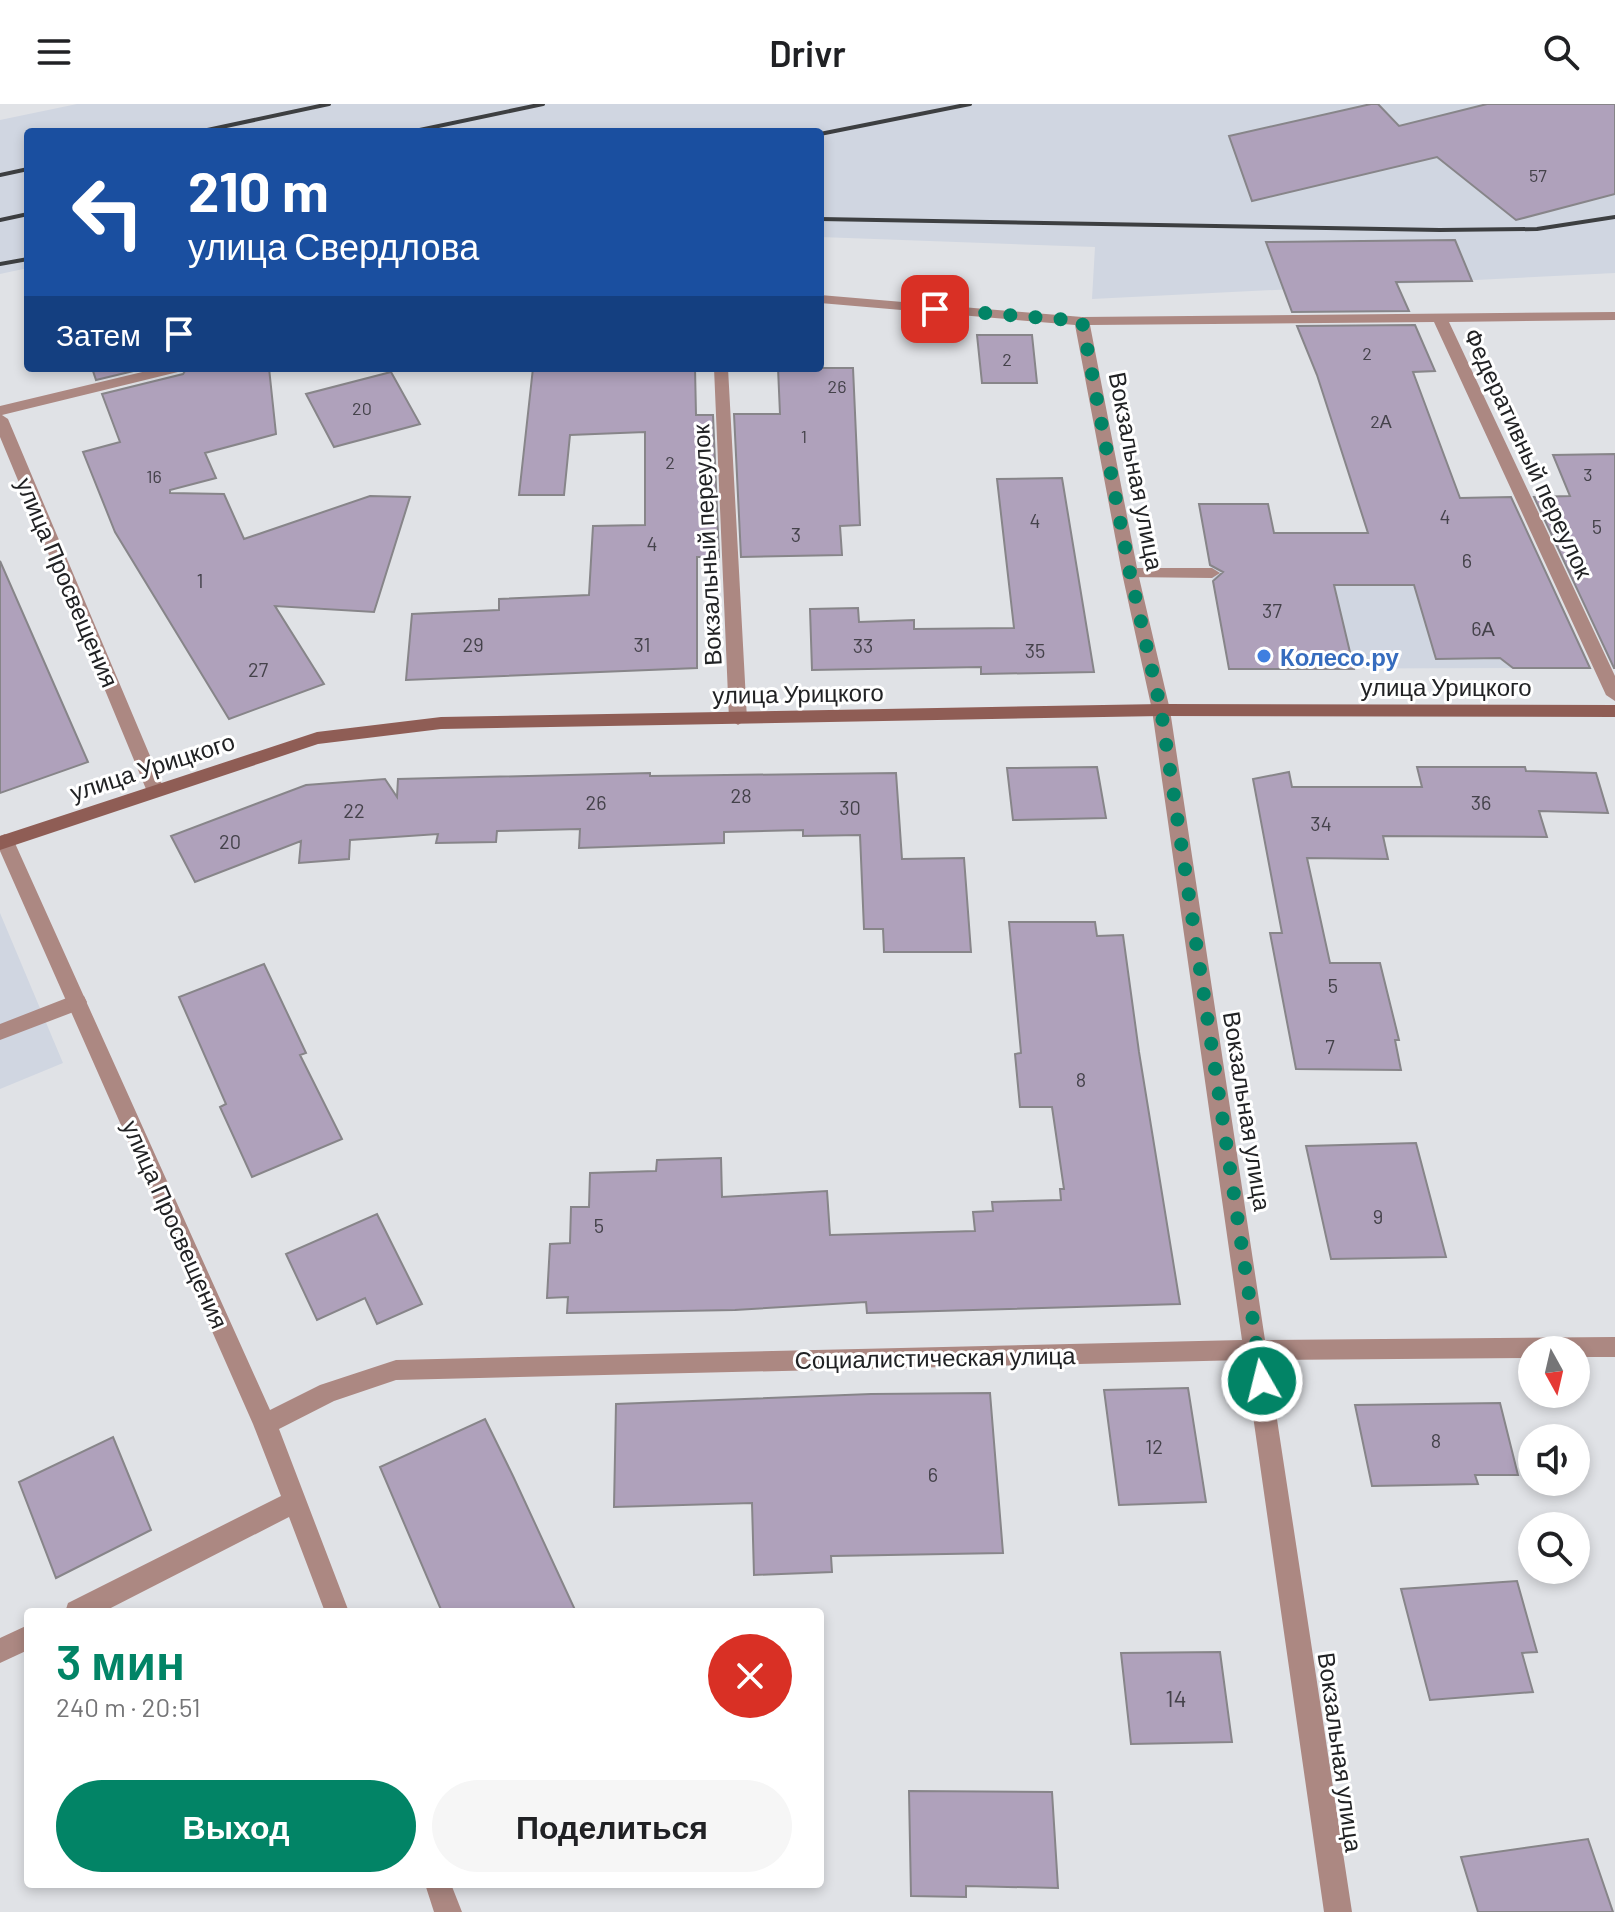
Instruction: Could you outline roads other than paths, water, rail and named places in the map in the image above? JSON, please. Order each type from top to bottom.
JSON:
[{"type":"main road","name":"улица Урицкого","points":[[3,842],[155,789],[317,738],[426,724],[1161,710],[1615,711]]},
{"type":"street","points":[[824,299],[1082,321],[1615,316]]},
{"type":"street","name":"Федеративный переулок","points":[[1440,319],[1615,695]]},
{"type":"street","name":"Вокзальная улица","points":[[1082,321],[1130,573],[1161,710],[1338,1912]]},
{"type":"street","points":[[0,411],[161,372]]},
{"type":"street","name":"Вокзальный переулок","points":[[721,372],[738,719]]},
{"type":"street","name":"улица Просвещения","points":[[0,419],[155,789]]},
{"type":"street","points":[[1130,573],[1212,573]]},
{"type":"street","name":"улица Просвещения","points":[[3,842],[265,1424],[336,1608]]},
{"type":"street","points":[[0,1032],[77,1002]]},
{"type":"street","name":"Социалистическая улица","points":[[265,1424],[328,1392],[396,1370],[1257,1350],[1615,1347]]},
{"type":"street","points":[[85,1608],[296,1501]]},
{"type":"street","points":[[0,1651],[24,1639]]},
{"type":"street","points":[[439,1888],[448,1912]]},
{"type":"railway","points":[[217,128],[329,104]]},
{"type":"railway","points":[[429,128],[543,104]]},
{"type":"railway","points":[[824,133],[970,104]]},
{"type":"railway","points":[[0,175],[24,170]]},
{"type":"railway","points":[[0,220],[24,215]]},
{"type":"railway","points":[[824,219],[1440,230],[1537,229],[1615,217]]},
{"type":"railway","points":[[0,264],[24,260]]},
{"type":"place","name":"Колесо.ру","points":[[1264,656]]}]
